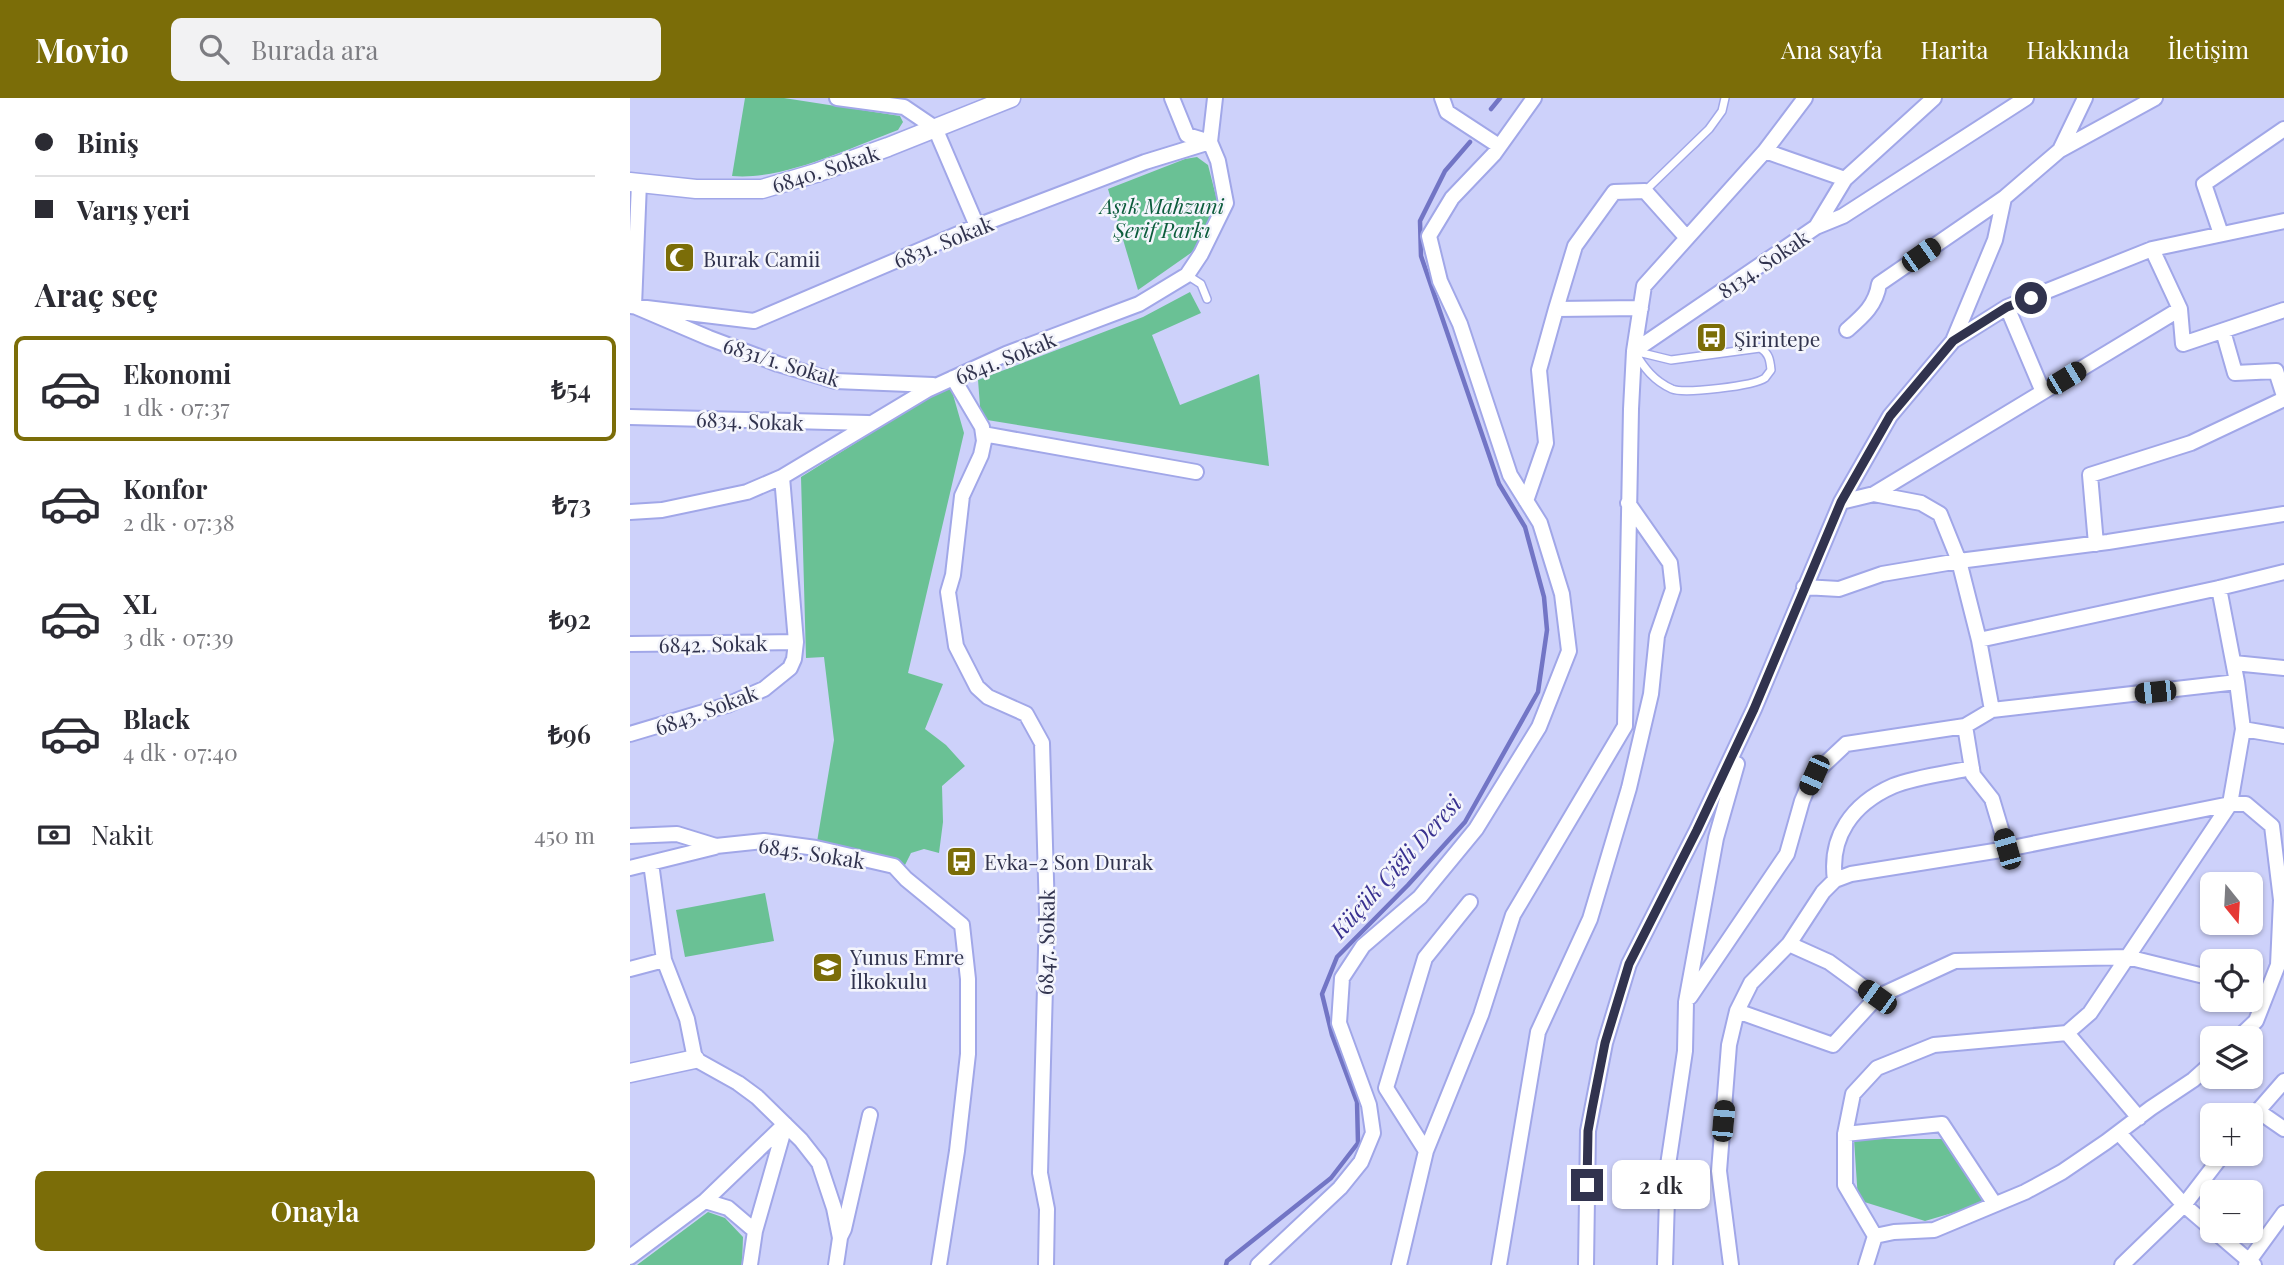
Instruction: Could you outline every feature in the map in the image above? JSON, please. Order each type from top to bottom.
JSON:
[{"type":"street","points":[[837,98],[904,107],[935,128],[977,226]]},
{"type":"street","name":"6840. Sokak","points":[[634,183],[696,189],[762,189],[816,173],[1011,98]]},
{"type":"street","points":[[1172,98],[1187,135],[1210,142],[1215,98]]},
{"type":"street","points":[[1442,98],[1447,112],[1499,146]]},
{"type":"street","points":[[1258,1265],[1340,1188],[1361,1162],[1373,1133],[1369,1105],[1339,1023],[1342,978],[1363,946],[1420,897],[1476,829],[1539,727],[1569,651],[1562,594],[1540,523],[1510,475],[1460,324],[1440,281],[1429,236],[1452,198],[1499,146],[1534,98]]},
{"type":"street","points":[[1399,1265],[1426,1151],[1480,1014],[1513,915],[1625,726],[1628,503],[1634,351],[1644,286],[1765,151],[1805,98]]},
{"type":"street","name":"8134. Sokak","points":[[1634,351],[1816,227],[1845,179],[1934,98]]},
{"type":"street","points":[[1816,227],[1843,216],[2026,98]]},
{"type":"street","points":[[2060,150],[2085,98]]},
{"type":"street","points":[[1847,330],[1868,311],[1878,294],[1879,284],[2004,198],[2060,150],[2155,98]]},
{"type":"street","points":[[2221,234],[2204,184],[2284,129]]},
{"type":"street","name":"6831. Sokak","points":[[632,306],[754,321],[977,226],[1145,162],[1210,142]]},
{"type":"street","name":"6841. Sokak","points":[[630,512],[662,510],[747,492],[782,477],[937,385],[1006,354],[1139,304],[1187,275],[1226,203],[1218,161],[1210,142]]},
{"type":"street","points":[[1765,151],[1845,179]]},
{"type":"street","points":[[632,306],[634,183]]},
{"type":"street","points":[[1527,501],[1546,443],[1539,370],[1575,246],[1614,191],[1645,191],[1687,238]]},
{"type":"street","points":[[1586,1265],[1588,1131],[1605,1043],[1629,964],[1754,709],[1841,502],[1890,416],[1953,341],[1995,240],[2004,198]]},
{"type":"street","points":[[1953,341],[2007,307],[2152,249],[2284,221]]},
{"type":"street","points":[[2152,249],[2180,309],[2183,344],[2284,310]]},
{"type":"street","name":"6831/1. Sokak","points":[[632,306],[709,338],[835,381],[937,385]]},
{"type":"street","points":[[2007,307],[2043,392]]},
{"type":"street","points":[[1556,309],[1641,308]]},
{"type":"street","points":[[1841,502],[1874,494],[2180,309]]},
{"type":"street","points":[[2096,544],[2090,475],[2191,443],[2284,398],[2276,370],[2235,373],[2224,331]]},
{"type":"street","points":[[953,378],[982,427],[983,434],[1196,472]]},
{"type":"street","name":"6834. Sokak","points":[[630,417],[870,424]]},
{"type":"street","name":"6847. Sokak","points":[[983,434],[981,455],[962,496],[953,575],[948,593],[956,646],[977,687],[988,697],[1026,714],[1042,743],[1047,913],[1040,1173],[1047,1209],[1046,1265]]},
{"type":"street","points":[[782,477],[796,642]]},
{"type":"street","points":[[1874,494],[1921,503],[1940,514],[1959,561],[1979,640],[1992,710]]},
{"type":"street","points":[[1499,1265],[1538,1032],[1594,906],[1629,788],[1651,694],[1657,636],[1673,589],[1670,563],[1628,503]]},
{"type":"street","points":[[1804,587],[1839,589],[1882,574],[1959,561],[2096,544],[2284,514]]},
{"type":"street","points":[[1979,640],[2284,572]]},
{"type":"street","points":[[1866,1265],[1875,1236],[1845,1185],[1845,1134],[1853,1094],[1877,1068],[1934,1045],[2067,1032],[2090,1013],[2230,804],[2243,729],[2234,663],[2219,588]]},
{"type":"street","name":"6842. Sokak","points":[[630,644],[796,642]]},
{"type":"street","name":"6843. Sokak","points":[[630,734],[727,705],[764,689],[790,668],[796,642]]},
{"type":"street","points":[[2234,663],[2284,668]]},
{"type":"street","points":[[1686,1002],[1787,854],[1802,801],[1814,775],[1846,744],[1965,726],[1992,710],[2237,682]]},
{"type":"street","points":[[1665,1265],[1668,1165],[1685,1051],[1686,1002],[1716,838],[1754,709]]},
{"type":"street","points":[[1965,726],[1973,775],[1992,799],[2007,849]]},
{"type":"street","points":[[2243,729],[2284,736]]},
{"type":"street","points":[[1835,880],[1832,862],[1835,844],[1844,826],[1874,797],[1894,786],[1972,768]]},
{"type":"street","points":[[1731,1265],[1719,1171],[1729,1045],[1737,1011],[1751,983],[1789,944],[1823,892],[1835,880],[1851,874],[2007,849],[2230,804],[2246,804],[2272,826],[2281,900],[2278,965],[2256,1021],[2251,1026]]},
{"type":"street","name":"6845. Sokak","points":[[630,836],[677,834],[716,846],[764,841],[816,848],[894,866],[961,925],[968,979],[967,1068],[939,1265]]},
{"type":"street","points":[[630,868],[716,846]]},
{"type":"street","points":[[651,863],[664,960],[687,1019],[695,1059]]},
{"type":"street","points":[[1426,1151],[1386,1088],[1425,958],[1470,902]]},
{"type":"street","points":[[1789,944],[1829,962],[1877,997]]},
{"type":"street","points":[[1737,1011],[1833,1045],[1877,997],[1955,961],[2127,957],[2200,975]]},
{"type":"street","points":[[630,969],[664,960]]},
{"type":"street","points":[[2263,992],[2267,993]]},
{"type":"street","points":[[2067,1032],[2139,1118]]},
{"type":"street","points":[[630,1073],[695,1059],[757,1097],[820,1163],[840,1238]]},
{"type":"street","points":[[1875,1236],[1934,1230],[2025,1192],[2062,1172],[2200,1074]]},
{"type":"street","points":[[2263,1105],[2284,1081]]},
{"type":"street","points":[[836,1265],[870,1115]]},
{"type":"street","points":[[2263,1119],[2284,1129]]},
{"type":"street","points":[[630,1257],[705,1201],[785,1124]]},
{"type":"street","points":[[750,1265],[755,1231],[785,1124]]},
{"type":"street","points":[[1845,1134],[1942,1124],[1994,1203]]},
{"type":"street","points":[[2119,1133],[2184,1205],[2200,1219]]},
{"type":"street","points":[[2122,1265],[2184,1205],[2214,1166]]},
{"type":"street","points":[[705,1201],[728,1208],[755,1231]]},
{"type":"street","points":[[2227,1243],[2250,1264],[2284,1213]]},
{"type":"lane","points":[[1645,191],[1709,129],[1722,111],[1725,98]]},
{"type":"lane","points":[[1187,275],[1201,284],[1207,299]]},
{"type":"lane","points":[[1760,348],[1770,360],[1771,370],[1765,378],[1745,384],[1687,392],[1675,391],[1644,368],[1634,351],[1671,360],[1760,348]]},
{"type":"green space","points":[[745,98],[784,98],[900,116],[903,122],[898,130],[794,168],[752,176],[732,176]]},
{"type":"green space","name":"Aşık Mahzuni Şerif Parkı","points":[[1197,157],[1208,165],[1218,204],[1198,248],[1138,290],[1108,189],[1185,159]]},
{"type":"green space","points":[[1190,292],[1201,313],[1152,335],[1180,405],[1259,374],[1269,466],[981,419],[978,380],[1143,317]]},
{"type":"green space","points":[[950,384],[964,433],[908,673],[943,684],[925,729],[946,745],[965,766],[942,786],[943,822],[939,853],[924,849],[911,853],[905,865],[906,879],[894,866],[816,848],[834,740],[824,657],[806,658],[801,477]]},
{"type":"green space","points":[[765,893],[774,941],[685,957],[676,910]]},
{"type":"green space","points":[[1854,1139],[1946,1139],[1986,1203],[1925,1221],[1858,1200]]},
{"type":"green space","points":[[708,1212],[725,1218],[743,1237],[742,1265],[637,1265]]},
{"type":"waterway","name":"Küçük Çiğli Deresi","points":[[1491,109],[1500,98]]},
{"type":"waterway","name":"Küçük Çiğli Deresi","points":[[1226,1265],[1227,1261],[1331,1178],[1358,1143],[1357,1102],[1332,1035],[1322,994],[1337,957],[1465,822],[1538,692],[1547,630],[1544,597],[1525,527],[1499,484],[1421,256],[1420,221],[1445,171],[1470,142]]},
{"type":"place","name":"Burak Camii","points":[[680,258]]},
{"type":"place","name":"Şirintepe","points":[[1711,338]]},
{"type":"place","name":"Evka-2 Son Durak","points":[[961,861]]},
{"type":"place","name":"Yunus Emre İlkokulu","points":[[827,968]]},
{"type":"route","points":[[1587,1185],[1588,1131],[1592,1109],[1605,1043],[1629,964],[1754,709],[1841,502],[1890,416],[1953,341],[2007,307],[2031,298]]}]
